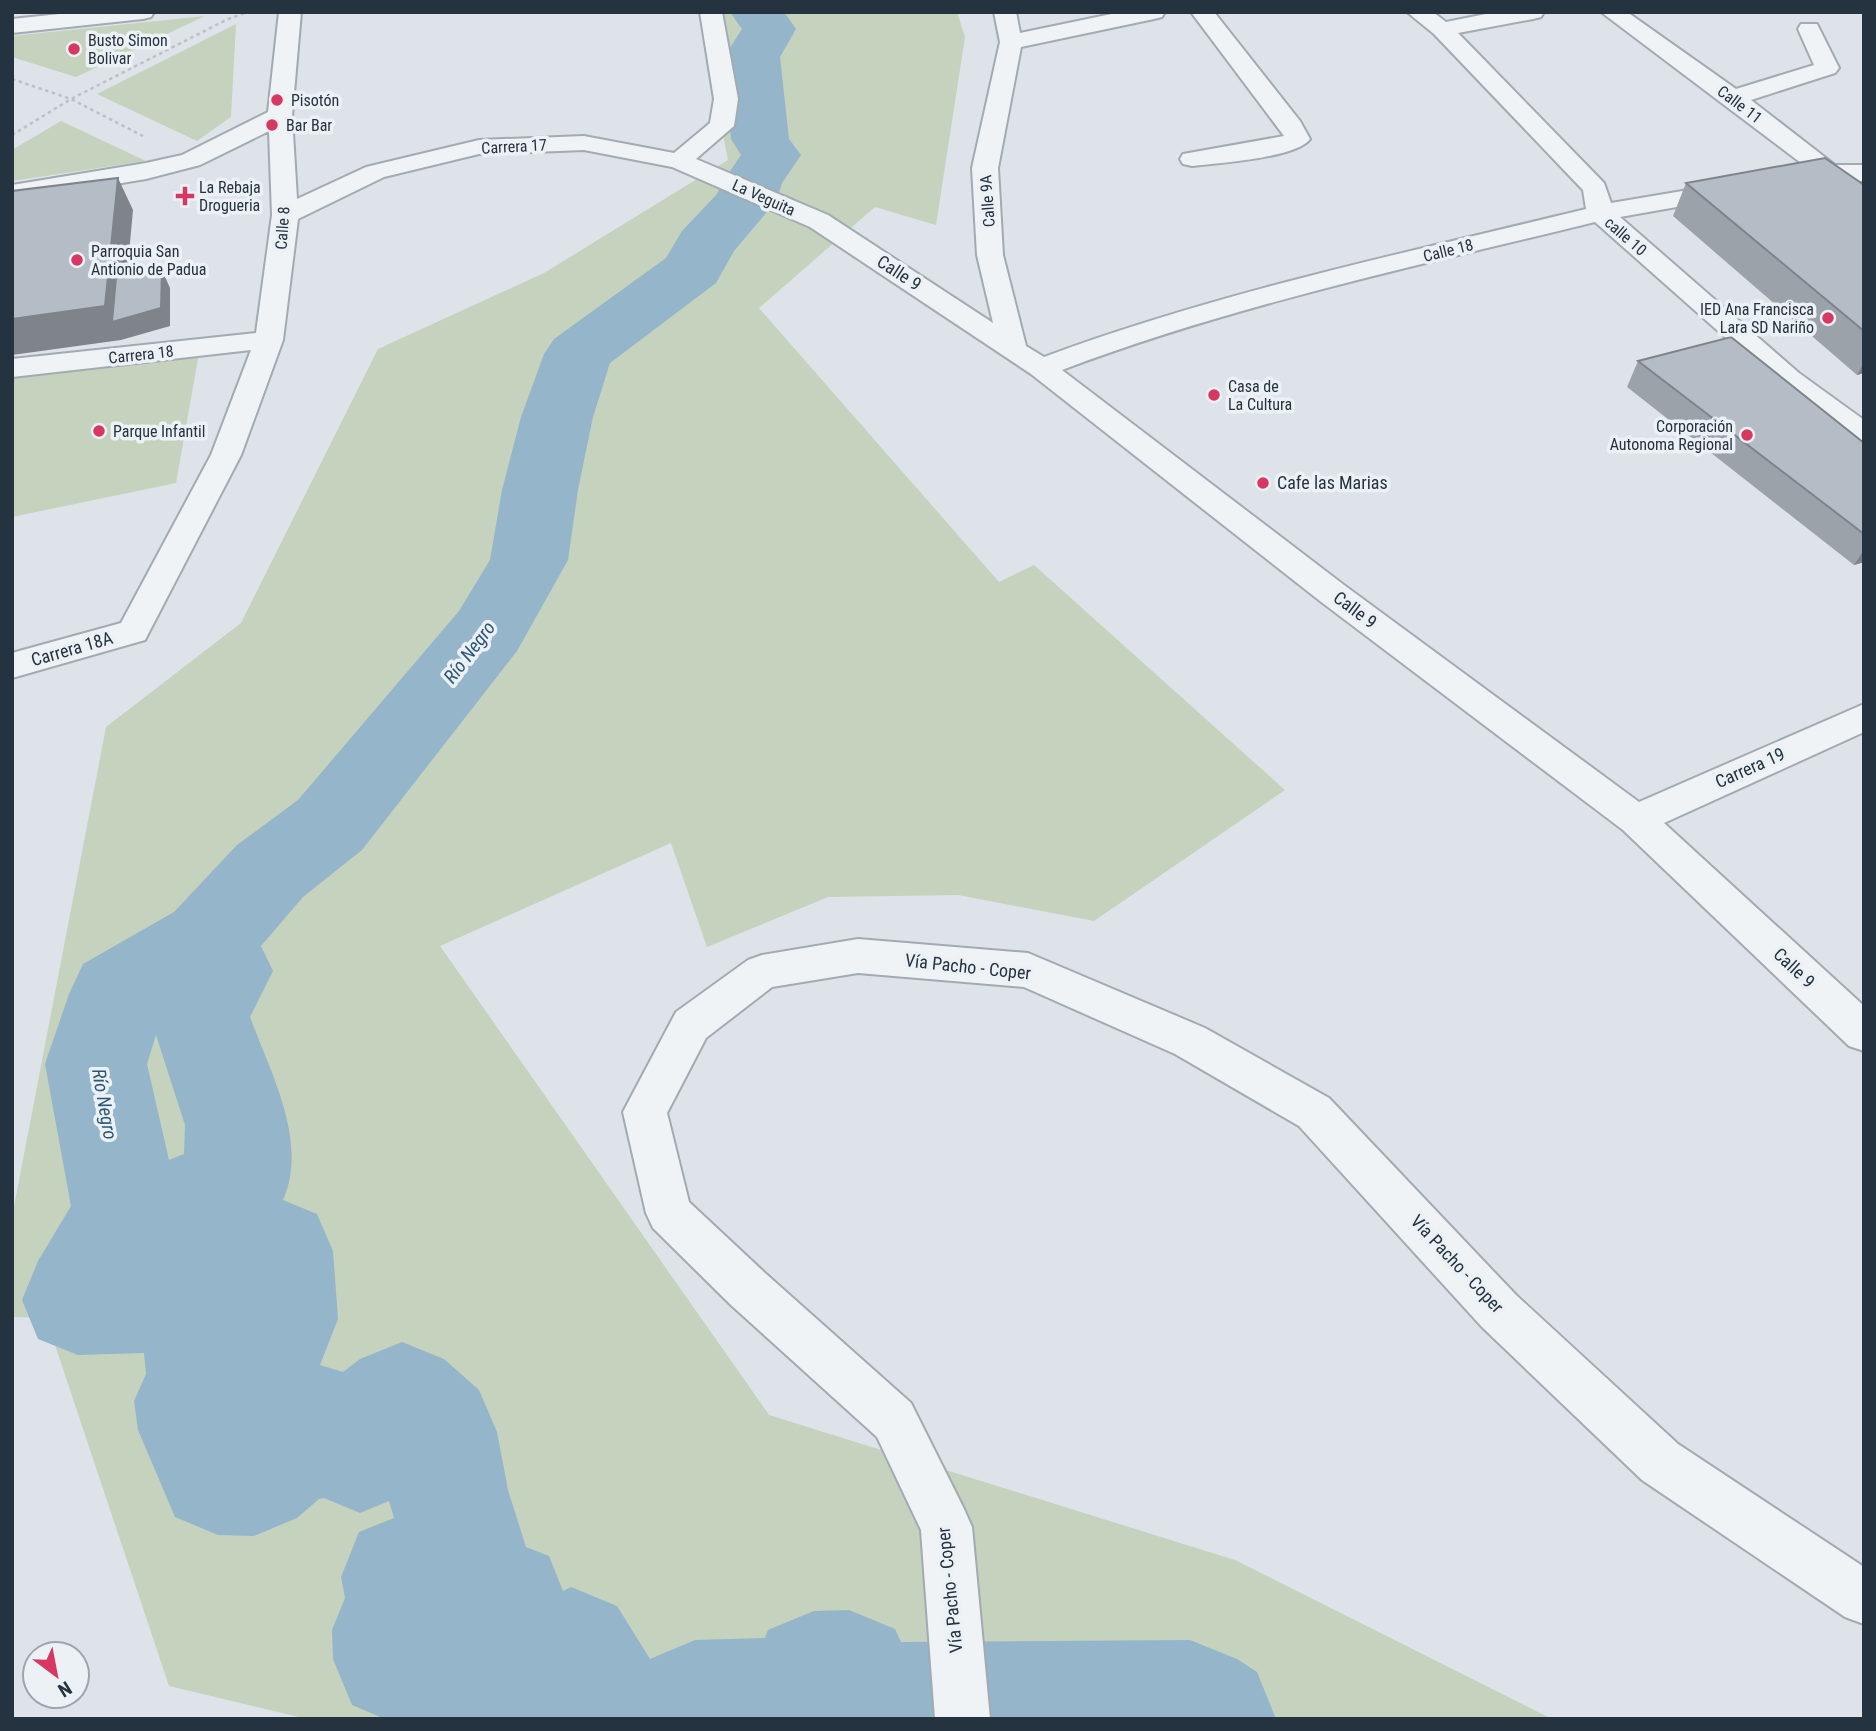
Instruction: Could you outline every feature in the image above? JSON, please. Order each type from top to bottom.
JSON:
[{"type":"street","points":[[12,26],[143,12]]},
{"type":"street","name":"Calle 8","points":[[133,632],[226,455],[270,340],[285,215],[280,116],[290,12]]},
{"type":"street","points":[[679,160],[722,126],[726,99],[711,12]]},
{"type":"street","name":"Calle 9A","points":[[1006,12],[1011,42],[985,168],[990,256],[1013,349]]},
{"type":"street","points":[[1011,42],[1154,12]]},
{"type":"street","points":[[1192,159],[1285,145],[1298,139],[1202,12]]},
{"type":"street","name":"calle 10","points":[[1418,12],[1442,29],[1595,188],[1600,214],[1789,380],[1864,435]]},
{"type":"street","points":[[1442,29],[1532,12]]},
{"type":"street","name":"Calle 11","points":[[1612,12],[1734,99],[1864,200]]},
{"type":"street","points":[[1734,99],[1827,68],[1809,29]]},
{"type":"street","points":[[12,193],[146,171],[191,160],[280,116]]},
{"type":"street","name":"Carrera 17","points":[[285,215],[375,172],[479,147],[584,143],[679,160],[710,172]]},
{"type":"street","name":"La Veguita","points":[[710,172],[819,221]]},
{"type":"street","points":[[1777,183],[1831,173],[1864,173]]},
{"type":"street","name":"Calle 18","points":[[1041,368],[1132,334],[1378,267],[1600,214],[1750,187]]},
{"type":"street","name":"Calle 9","points":[[819,221],[1041,368],[1332,593],[1636,820],[1864,1033]]},
{"type":"street","name":"Carrera 18","points":[[12,368],[270,340]]},
{"type":"street","name":"Carrera 18A","points":[[12,666],[133,632]]},
{"type":"street","name":"Carrera 19","points":[[1636,820],[1864,717]]},
{"type":"street","name":"Vía Pacho - Coper","points":[[961,1698],[946,1527],[894,1420],[748,1289],[669,1213],[645,1112],[691,1025],[762,972],[859,956],[1028,970],[1190,1041],[1314,1112],[1499,1311],[1660,1462],[1864,1598]]},
{"type":"path","points":[[12,135],[71,99],[228,19],[248,12]]},
{"type":"path","points":[[12,79],[71,99],[191,160]]},
{"type":"green space","points":[[699,12],[957,12],[965,37],[936,225],[875,207],[759,308],[999,582],[1034,565],[1285,790],[1094,921],[958,895],[828,897],[707,947],[671,843],[440,946],[769,1415],[1235,1560],[1552,1719],[307,1719],[169,1686],[46,1318],[12,1317],[12,1217],[106,727],[241,623],[378,349],[544,273],[728,160]]},
{"type":"green space","points":[[205,16],[76,77],[12,57],[12,36]]},
{"type":"green space","points":[[236,24],[231,117],[197,141],[97,94]]},
{"type":"green space","points":[[61,121],[146,161],[12,181],[12,150]]},
{"type":"green space","name":"Parque Infantil","points":[[199,353],[176,483],[12,517],[12,378]]},
{"type":"building","points":[[1825,158],[1864,185],[1864,331],[1686,183]]},
{"type":"building","points":[[118,178],[105,306],[12,319],[12,191]]},
{"type":"building","points":[[162,270],[161,308],[112,322],[116,277]]},
{"type":"building","points":[[1731,337],[1864,443],[1864,534],[1638,361]]},
{"type":"waterway","name":"Río Negro","points":[[208,940],[270,871],[330,825],[488,631],[529,560],[540,490],[557,417],[578,354],[693,269],[705,245],[746,200],[752,183],[771,155],[760,139],[752,57],[769,29],[756,12]]},
{"type":"waterway","points":[[131,1248],[188,1204],[237,1183],[237,1125],[199,1015],[224,971],[208,940]]},
{"type":"waterway","name":"Río Negro","points":[[208,940],[118,994],[96,1064],[127,1213],[78,1300],[127,1300],[191,1294],[242,1244],[278,1251],[281,1319],[253,1387],[272,1394],[281,1412],[326,1428],[357,1435]]},
{"type":"waterway","points":[[193,1297],[207,1324],[201,1360],[205,1380],[193,1401],[198,1430],[229,1440],[218,1474],[254,1475],[294,1442],[357,1435]]},
{"type":"waterway","name":"Río Negro","points":[[357,1435],[402,1401],[437,1432],[447,1490],[464,1548],[459,1600],[504,1601],[512,1640],[501,1672],[554,1667],[571,1652],[612,1719]]},
{"type":"waterway","points":[[357,1435],[360,1453]]},
{"type":"waterway","points":[[404,1577],[410,1605],[396,1630],[398,1659],[432,1673],[456,1677],[450,1700],[468,1719]]},
{"type":"waterway","name":"Río Negro","points":[[673,1719],[695,1706],[788,1703],[810,1697],[814,1676],[849,1675],[856,1691],[872,1708],[1190,1706],[1210,1719]]},
{"type":"place","name":"Busto Simon Bolivar","points":[[74,49]]},
{"type":"place","name":"Pisotón","points":[[277,100]]},
{"type":"place","name":"Bar Bar","points":[[272,125]]},
{"type":"place","name":"La Rebaja Drogueria","points":[[185,196]]},
{"type":"place","name":"Parroquia San Antionio de Padua","points":[[77,260]]},
{"type":"place","name":"IED Ana Francisca Lara SD Nariño","points":[[1828,318]]},
{"type":"place","name":"Casa de La Cultura","points":[[1214,395]]},
{"type":"place","name":"Parque Infantil","points":[[99,431]]},
{"type":"place","name":"Corporación Autonoma Regional","points":[[1747,435]]},
{"type":"place","name":"Cafe las Marias","points":[[1263,483]]}]
